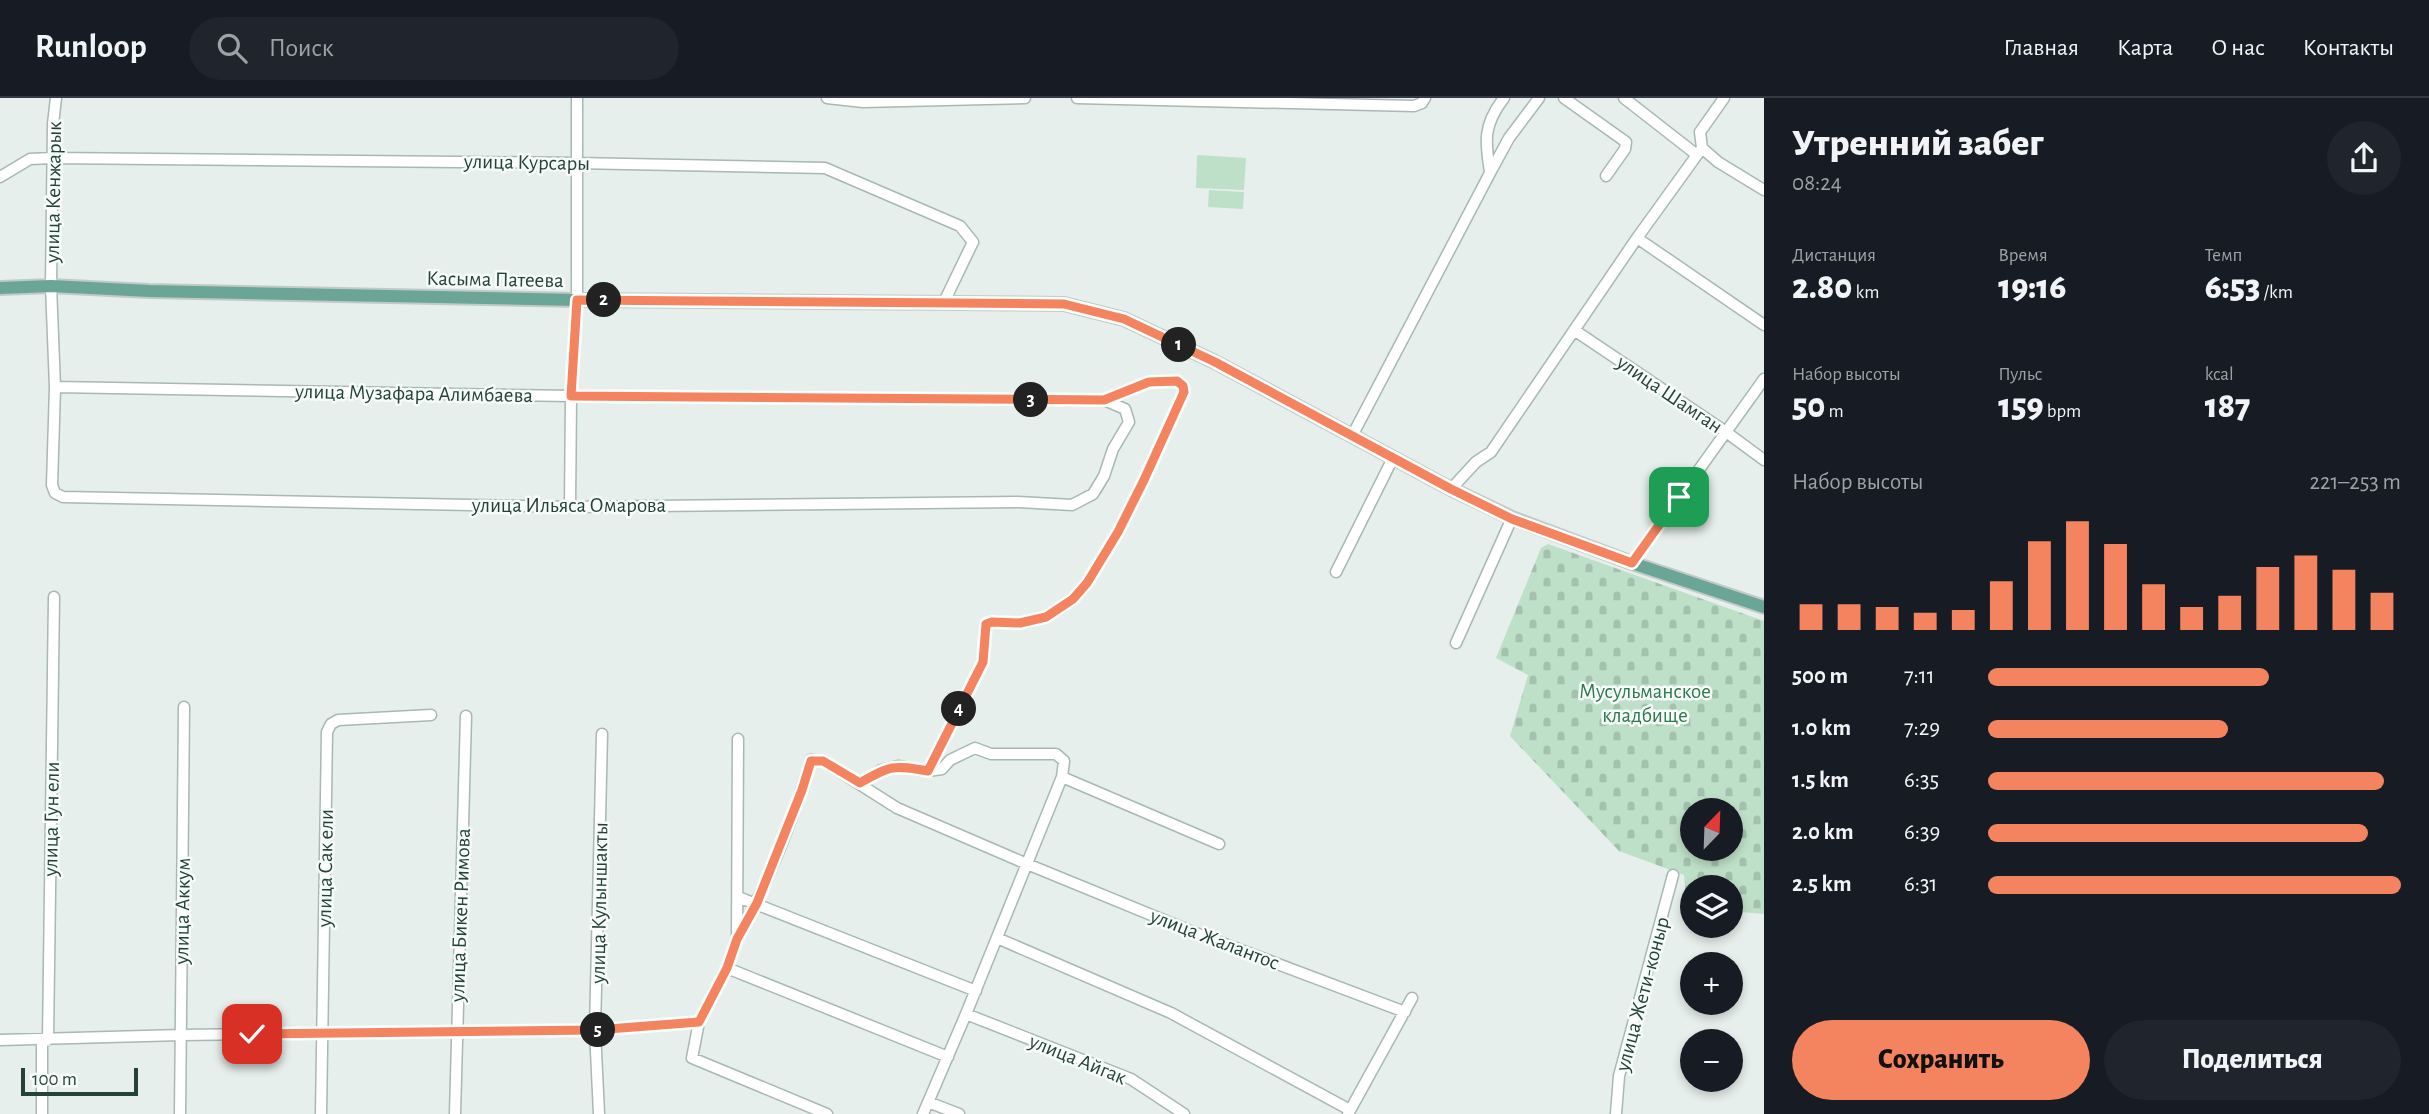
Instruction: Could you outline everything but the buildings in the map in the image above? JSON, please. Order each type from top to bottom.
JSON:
[{"type":"main road","name":"Касыма Патеева","points":[[0,288],[51,286],[149,291],[577,300],[1064,304],[1124,319],[1215,362],[1512,519],[1764,607]]},
{"type":"street","name":"улица Кенжарык","points":[[51,286],[53,124],[56,98]]},
{"type":"street","points":[[570,507],[571,396],[577,300],[577,98]]},
{"type":"street","points":[[827,98],[863,102],[1025,98]]},
{"type":"street","points":[[1077,98],[1414,106],[1422,103],[1425,98]]},
{"type":"street","points":[[1490,173],[1485,137],[1495,109],[1504,98]]},
{"type":"street","points":[[1352,436],[1509,138],[1539,98]]},
{"type":"street","points":[[1564,98],[1626,142],[1625,149],[1606,176]]},
{"type":"street","points":[[1624,98],[1700,152],[1764,190]]},
{"type":"street","points":[[1451,489],[1476,462],[1490,452],[1636,238],[1700,152],[1700,132],[1724,98]]},
{"type":"street","name":"улица Курсары","points":[[0,177],[30,159],[53,158],[825,168],[960,226],[973,242],[944,302]]},
{"type":"street","points":[[1636,238],[1764,325]]},
{"type":"street","points":[[51,286],[55,387]]},
{"type":"street","name":"улица Шамган","points":[[1574,330],[1764,460]]},
{"type":"street","points":[[1632,563],[1764,379]]},
{"type":"street","points":[[928,771],[983,662],[986,624],[1020,623],[1046,617],[1073,599],[1087,583],[1144,480],[1184,392],[1183,386],[1177,381],[1149,382],[1104,400]]},
{"type":"street","name":"улица Музафара Алимбаева","points":[[55,387],[571,396],[1104,400],[1125,409]]},
{"type":"street","name":"улица Ильяса Омарова","points":[[55,387],[52,485],[55,493],[63,498],[570,507],[1018,502],[1072,505],[1093,494],[1104,476],[1113,449],[1129,422],[1125,409]]},
{"type":"street","points":[[1336,572],[1393,458]]},
{"type":"street","points":[[1456,643],[1512,519]]},
{"type":"street","name":"улица Гун ели","points":[[42,1114],[54,597]]},
{"type":"street","name":"улица Аккум","points":[[180,1114],[184,707]]},
{"type":"street","name":"улица Сак ели","points":[[321,1114],[327,732],[331,724],[338,720],[431,715]]},
{"type":"street","name":"улица Бикен Римова","points":[[456,1114],[466,716]]},
{"type":"street","name":"улица Кулыншакты","points":[[599,1114],[595,1030],[602,734]]},
{"type":"street","points":[[737,939],[738,739]]},
{"type":"street","points":[[860,783],[881,770],[898,766],[928,771],[942,769],[950,760],[975,748],[991,754],[1056,754],[1064,761],[1062,777],[923,1114]]},
{"type":"street","name":"улица Жалантос","points":[[757,903],[811,761],[823,761],[897,808],[1193,932],[1405,1012]]},
{"type":"street","points":[[1062,777],[1219,844]]},
{"type":"street","name":"улица Жети-коныр","points":[[1616,1114],[1619,1076],[1673,875]]},
{"type":"street","points":[[738,897],[976,991]]},
{"type":"street","points":[[757,903],[737,939],[727,968],[699,1022],[692,1058],[827,1114]]},
{"type":"street","points":[[997,938],[1171,1013],[1349,1112],[1412,998]]},
{"type":"street","points":[[727,968],[948,1057]]},
{"type":"street","name":"улица Айгак","points":[[966,1014],[1131,1079],[1184,1114]]},
{"type":"street","points":[[0,1040],[323,1032],[595,1030],[699,1022]]},
{"type":"street","points":[[928,1102],[959,1114]]},
{"type":"green space","points":[[1197,155],[1246,158],[1244,190],[1196,188]]},
{"type":"green space","points":[[1209,190],[1244,192],[1243,209],[1208,207]]},
{"type":"green space","name":"Мусульманское кладбище","points":[[1548,544],[1764,621],[1764,914],[1743,912],[1743,875],[1684,875],[1619,851],[1510,736],[1528,675],[1496,658],[1541,548]]},
{"type":"route","points":[[252,1034],[595,1030],[699,1022],[727,968],[737,939],[757,903],[811,761],[823,761],[860,783],[881,770],[898,766],[928,771],[983,662],[986,624],[1020,623],[1046,617],[1073,599],[1087,583],[1118,532],[1184,392],[1183,386],[1177,381],[1149,382],[1104,400],[571,396],[577,300],[1064,304],[1124,319],[1215,362],[1512,519],[1632,563],[1679,497]]}]
